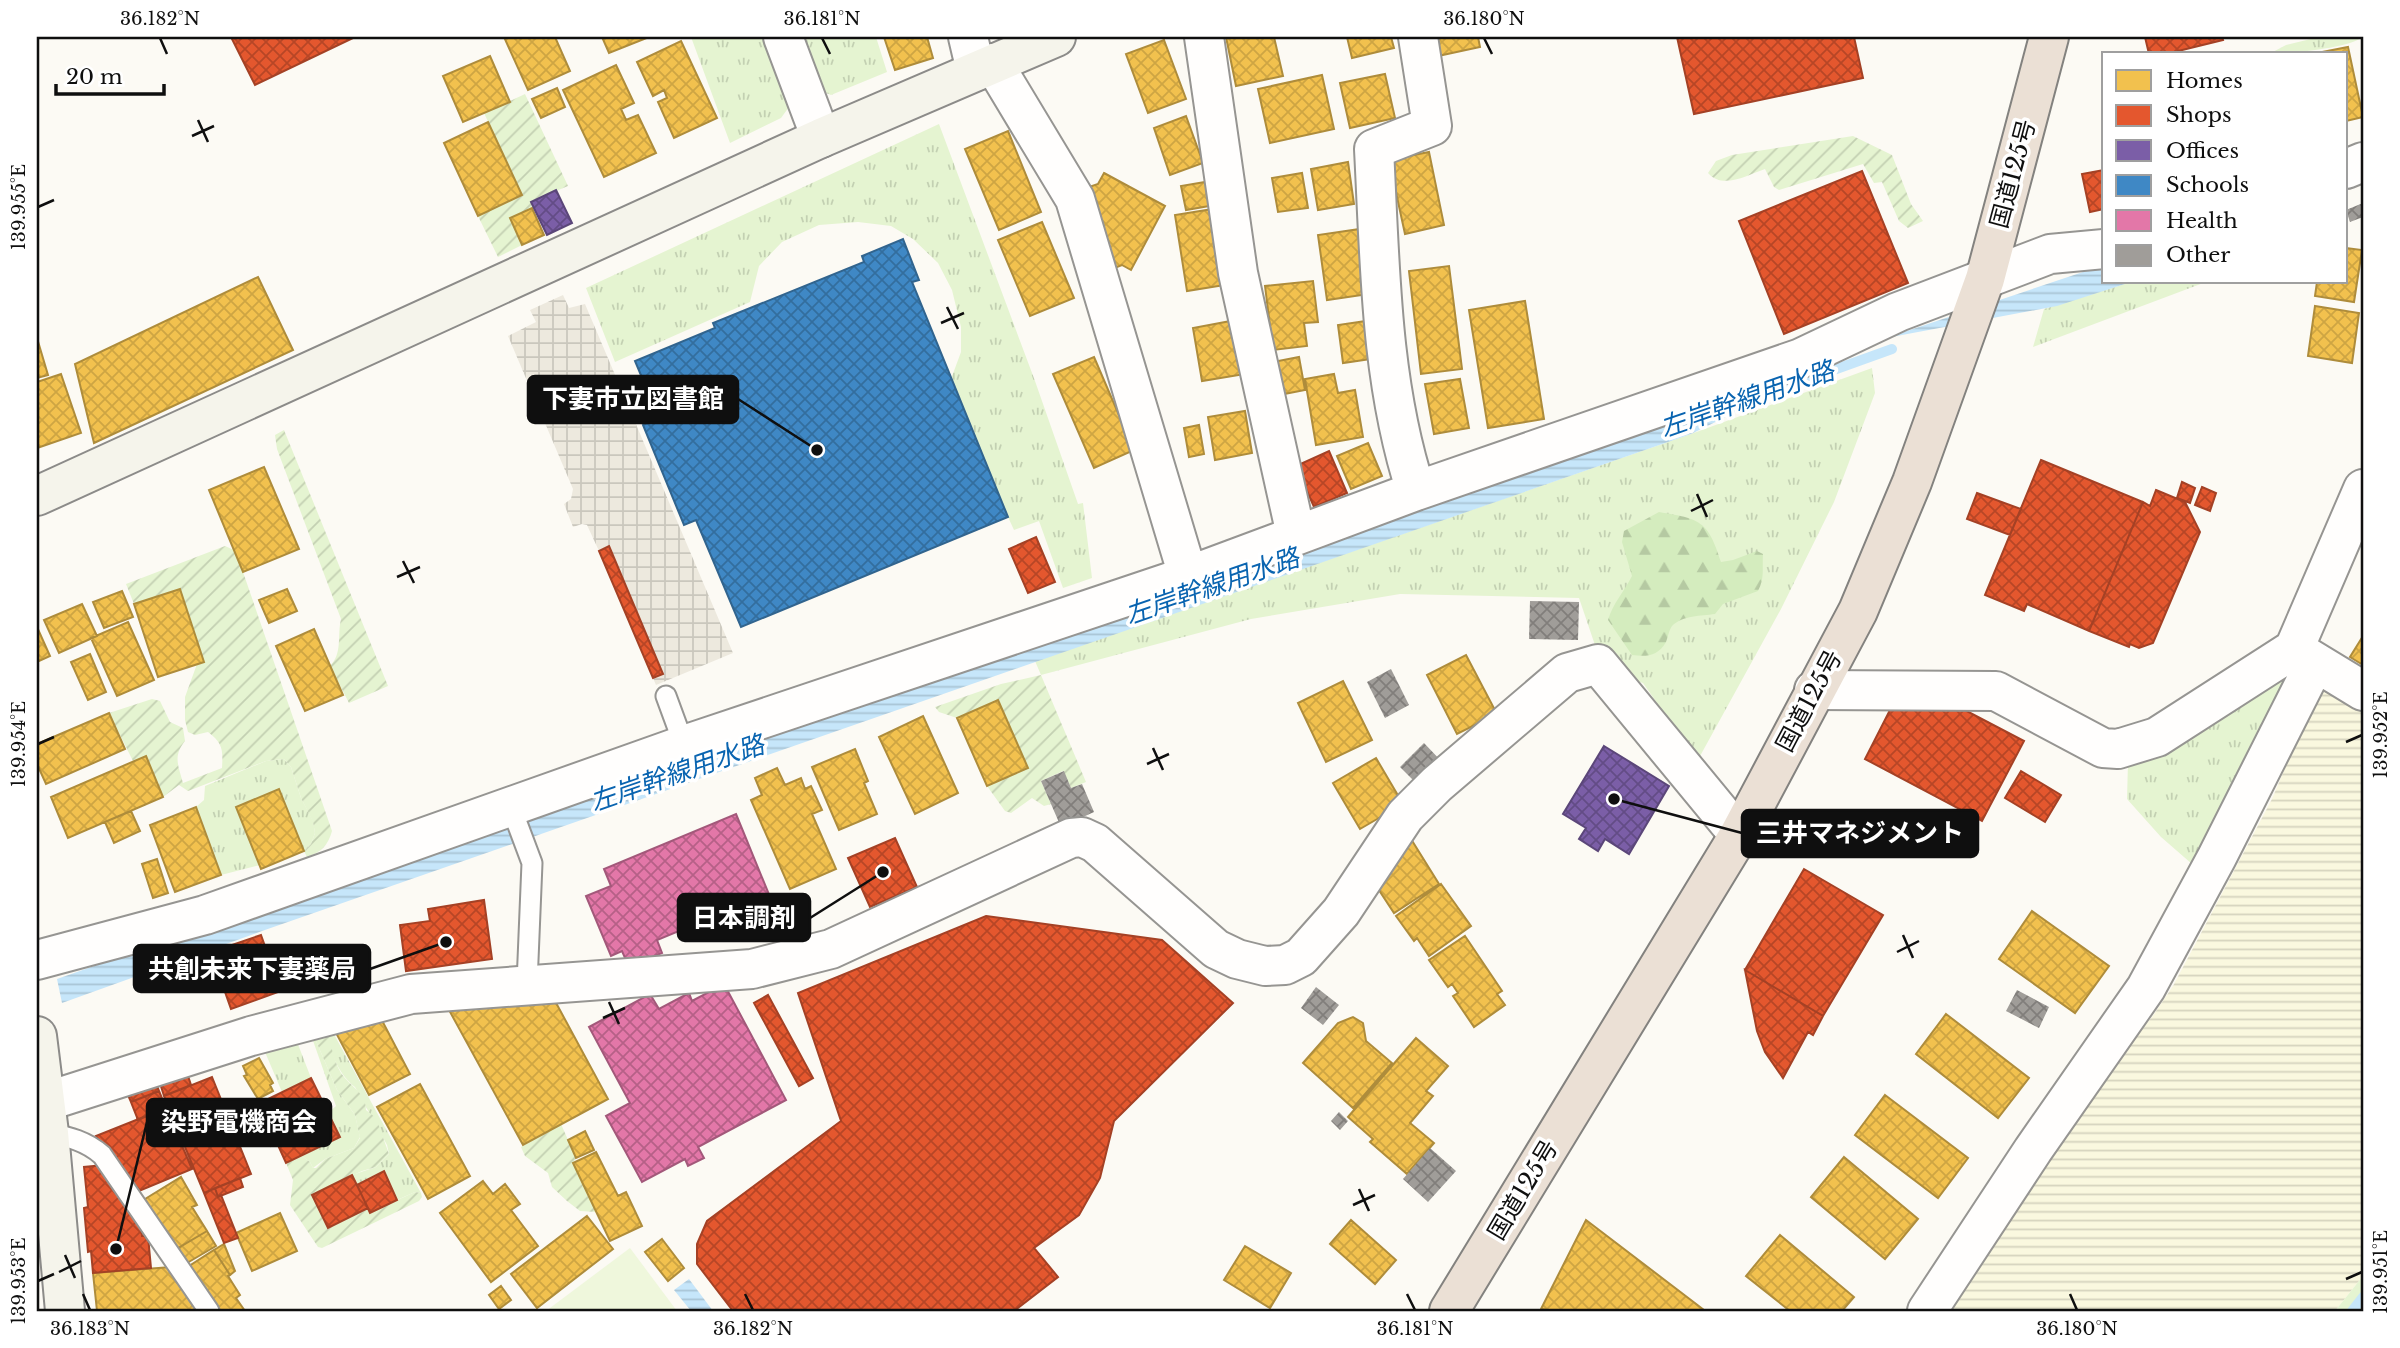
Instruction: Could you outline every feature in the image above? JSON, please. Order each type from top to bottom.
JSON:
[{"type":"highway","name":"国道125号","points":[[1449,1311],[1739,835],[1858,611],[1906,495],[1985,279],[2049,37]]},
{"type":"street","points":[[783,37],[821,138]]},
{"type":"street","points":[[37,496],[821,138],[979,57],[1056,37]]},
{"type":"street","points":[[1204,37],[1238,273],[1296,535]]},
{"type":"street","points":[[1416,491],[1403,450],[1383,320],[1374,149],[1432,125],[1419,37]]},
{"type":"street","points":[[979,57],[1075,199],[1188,576]]},
{"type":"street","points":[[37,960],[205,915],[684,745],[1188,576],[1416,491],[1801,358],[1898,312],[2050,254],[2102,249]]},
{"type":"street","points":[[1927,1311],[2033,1150],[2146,988],[2217,857],[2304,656],[2363,489]]},
{"type":"street","points":[[1814,690],[1996,691],[2103,748],[2118,749],[2157,737],[2304,656]]},
{"type":"street","points":[[2304,656],[2363,691]]},
{"type":"street","points":[[44,1116],[274,1029],[411,994],[751,969],[820,952],[1071,838],[1082,837],[1095,844],[1216,949],[1237,959],[1265,966],[1285,965],[1301,957],[1341,912],[1405,816],[1437,784],[1567,673],[1598,664],[1739,835]]},
{"type":"street","points":[[37,1036],[65,1311]]},
{"type":"lane","points":[[666,696],[684,745]]},
{"type":"lane","points":[[511,807],[532,863],[527,984]]},
{"type":"lane","points":[[44,1116],[102,1155],[209,1311]]},
{"type":"shaded area","points":[[563,295],[569,308],[585,304],[733,653],[656,685],[653,678],[663,673],[610,547],[599,551],[587,525],[573,527],[564,504],[571,499],[573,489],[508,336],[536,322],[530,310]]},
{"type":"shaded area","points":[[2323,678],[2363,701],[2363,1276],[2335,1311],[1946,1311],[2111,1065],[2152,1017],[2173,986],[2272,799]]},
{"type":"green space","points":[[691,37],[768,37],[788,94],[789,107],[781,118],[730,143]]},
{"type":"green space","points":[[793,37],[876,37],[887,72],[831,95],[816,89]]},
{"type":"green space","points":[[2319,37],[2363,37],[2345,44],[2304,52],[2273,52],[2286,45]]},
{"type":"green space","points":[[525,94],[568,186],[532,201],[532,208],[510,218],[522,245],[498,257],[478,216],[522,195],[484,113]]},
{"type":"green space","points":[[939,124],[1078,504],[1083,503],[1092,578],[1063,588],[1039,521],[1014,530],[1008,517],[951,379],[961,352],[961,327],[952,290],[938,263],[913,239],[891,226],[858,222],[819,225],[782,242],[759,266],[750,302],[615,362],[586,288]]},
{"type":"green space","points":[[1853,136],[1892,155],[1911,204],[1923,221],[1908,228],[1899,221],[1882,182],[1874,183],[1863,164],[1779,190],[1774,187],[1765,169],[1728,181],[1714,178],[1708,173],[1716,161],[1732,155]]},
{"type":"green space","points":[[2125,284],[2201,284],[2033,347],[2044,309]]},
{"type":"green space","points":[[1872,368],[1875,393],[1834,502],[1781,609],[1694,767],[1661,728],[1657,703],[1643,683],[1618,675],[1598,654],[1579,598],[1400,594],[1251,619],[1041,675],[1035,661],[1691,434]]},
{"type":"green space","points":[[284,430],[388,686],[349,703],[330,666],[337,655],[341,619],[277,449],[275,435]]},
{"type":"green space","points":[[1659,512],[1684,517],[1700,524],[1712,537],[1721,562],[1757,551],[1763,554],[1762,582],[1758,591],[1723,604],[1715,614],[1676,622],[1663,647],[1656,653],[1632,655],[1608,620],[1632,576],[1622,542],[1624,531]]},
{"type":"green space","points":[[225,546],[234,550],[243,572],[332,831],[324,847],[307,857],[304,851],[311,844],[315,833],[313,822],[301,798],[291,767],[284,759],[266,761],[188,791],[179,785],[163,797],[146,756],[133,761],[109,713],[152,699],[160,701],[170,722],[183,728],[185,741],[179,751],[178,761],[183,783],[222,768],[222,752],[217,740],[208,732],[195,735],[188,732],[185,720],[185,697],[197,664],[179,590],[134,604],[126,584]]},
{"type":"green space","points":[[2290,672],[2192,864],[2161,837],[2127,799],[2128,762]]},
{"type":"green space","points":[[1041,675],[1086,782],[1071,788],[1063,771],[1041,781],[1051,804],[1044,806],[1032,798],[1011,813],[1005,811],[987,786],[1028,768],[998,700],[957,718],[939,712],[935,707],[1001,684]]},
{"type":"green space","points":[[284,759],[291,767],[301,798],[313,821],[315,833],[311,844],[304,851],[279,789],[236,808],[260,865],[221,875],[196,807],[204,800],[205,786],[266,761]]},
{"type":"green space","points":[[330,1027],[421,1193],[415,1192],[397,1200],[383,1172],[357,1185],[352,1175],[376,1167],[389,1154],[387,1145],[355,1087],[335,1060],[331,1051]]},
{"type":"green space","points":[[329,1028],[332,1051],[338,1068],[360,1094],[366,1110],[376,1118],[389,1154],[376,1167],[312,1195],[327,1227],[368,1208],[371,1212],[415,1192],[421,1193],[422,1197],[419,1201],[322,1248],[318,1247],[290,1205],[293,1180],[286,1163],[302,1156],[316,1168],[325,1159],[354,1148],[360,1138],[355,1115],[337,1090],[313,1034]]},
{"type":"green space","points":[[294,1034],[311,1078],[282,1092],[262,1045]]},
{"type":"green space","points":[[313,1034],[337,1090],[355,1115],[360,1137],[354,1148],[325,1159],[313,1168],[302,1156],[340,1137],[328,1113],[336,1106],[311,1035]]},
{"type":"green space","points":[[561,1124],[576,1158],[573,1163],[596,1212],[580,1211],[567,1201],[552,1187],[548,1173],[525,1156],[521,1147]]},
{"type":"green space","points":[[630,1248],[677,1311],[546,1311]]},
{"type":"green space","points":[[2363,1276],[2363,1311],[2335,1311]]},
{"type":"water","points":[[2102,266],[2102,284],[2125,284],[2057,306],[1886,338]]},
{"type":"water","points":[[1886,338],[1691,434],[62,1003],[57,979]]},
{"type":"water","points":[[689,1279],[713,1311],[691,1311],[674,1290]]},
{"type":"building: Homes","points":[[504,37],[555,37],[570,71],[528,90]]},
{"type":"building: Homes","points":[[602,37],[649,37],[609,53]]},
{"type":"building: Homes","points":[[884,37],[927,37],[933,58],[895,70]]},
{"type":"building: Homes","points":[[1226,37],[1274,37],[1283,76],[1236,86]]},
{"type":"building: Homes","points":[[1347,37],[1391,37],[1394,48],[1352,58]]},
{"type":"building: Homes","points":[[1434,37],[1478,37],[1480,47],[1438,56]]},
{"type":"building: Homes","points":[[1164,40],[1186,99],[1148,113],[1126,54]]},
{"type":"building: Homes","points":[[681,41],[717,118],[674,138],[658,102],[667,98],[664,90],[653,96],[637,62]]},
{"type":"building: Homes","points":[[2348,47],[2363,117],[2348,121],[2348,52],[2322,52]]},
{"type":"building: Homes","points":[[490,56],[510,102],[463,122],[443,76]]},
{"type":"building: Homes","points":[[616,65],[634,103],[621,109],[626,120],[638,115],[656,153],[604,177],[563,90]]},
{"type":"building: Homes","points":[[1385,74],[1395,118],[1350,128],[1340,83]]},
{"type":"building: Homes","points":[[1322,75],[1334,129],[1270,143],[1258,89]]},
{"type":"building: Homes","points":[[557,88],[565,107],[541,118],[532,99]]},
{"type":"building: Homes","points":[[1186,116],[1203,163],[1170,175],[1154,128]]},
{"type":"building: Homes","points":[[488,122],[522,195],[478,216],[444,143]]},
{"type":"building: Homes","points":[[1008,131],[1041,212],[999,230],[965,149]]},
{"type":"building: Homes","points":[[1429,152],[1444,225],[1405,234],[1389,160]]},
{"type":"building: Homes","points":[[1348,162],[1354,204],[1318,210],[1311,169]]},
{"type":"building: Homes","points":[[1104,173],[1165,206],[1131,270],[1122,265],[1112,269],[1083,189],[1098,184]]},
{"type":"building: Homes","points":[[1302,173],[1308,208],[1278,212],[1272,178]]},
{"type":"building: Homes","points":[[1217,180],[1221,204],[1186,210],[1181,186]]},
{"type":"building: Homes","points":[[532,208],[544,235],[522,245],[510,218]]},
{"type":"building: Homes","points":[[1219,208],[1231,284],[1187,291],[1175,215]]},
{"type":"building: Homes","points":[[1042,222],[1074,298],[1030,316],[998,240]]},
{"type":"building: Homes","points":[[1360,229],[1369,294],[1327,300],[1318,235]]},
{"type":"building: Homes","points":[[2348,248],[2362,250],[2354,302],[2315,296],[2317,284],[2348,284]]},
{"type":"building: Homes","points":[[1449,266],[1462,369],[1421,374],[1409,271]]},
{"type":"building: Homes","points":[[258,277],[293,350],[94,443],[75,364]]},
{"type":"building: Homes","points":[[1313,281],[1318,322],[1304,323],[1307,346],[1273,350],[1265,286]]},
{"type":"building: Homes","points":[[1525,301],[1544,419],[1488,428],[1469,310]]},
{"type":"building: Homes","points":[[2315,306],[2359,313],[2352,363],[2308,356]]},
{"type":"building: Homes","points":[[1236,320],[1245,374],[1202,381],[1193,328]]},
{"type":"building: Homes","points":[[1373,320],[1378,358],[1343,363],[1338,325]]},
{"type":"building: Homes","points":[[37,338],[48,375],[37,378]]},
{"type":"building: Homes","points":[[1094,357],[1134,450],[1094,468],[1053,374]]},
{"type":"building: Homes","points":[[1299,357],[1305,390],[1279,395],[1273,362]]},
{"type":"building: Homes","points":[[61,374],[81,433],[37,448],[37,382]]},
{"type":"building: Homes","points":[[1334,374],[1338,393],[1355,390],[1363,437],[1316,445],[1305,379]]},
{"type":"building: Homes","points":[[1460,379],[1469,428],[1434,434],[1425,384]]},
{"type":"building: Homes","points":[[1245,411],[1252,453],[1215,460],[1208,417]]},
{"type":"building: Homes","points":[[1199,425],[1204,454],[1189,457],[1184,428]]},
{"type":"building: Homes","points":[[1368,443],[1382,476],[1351,489],[1337,456]]},
{"type":"building: Homes","points":[[264,467],[299,549],[243,572],[209,490]]},
{"type":"building: Homes","points":[[180,589],[204,662],[158,677],[134,604]]},
{"type":"building: Homes","points":[[287,589],[297,611],[269,623],[259,600]]},
{"type":"building: Homes","points":[[122,591],[133,617],[104,628],[93,602]]},
{"type":"building: Homes","points":[[82,604],[97,636],[59,653],[44,620]]},
{"type":"building: Homes","points":[[128,622],[154,680],[117,696],[91,638]]},
{"type":"building: Homes","points":[[37,627],[50,656],[37,662]]},
{"type":"building: Homes","points":[[314,629],[343,695],[305,711],[276,646]]},
{"type":"building: Homes","points":[[2363,636],[2363,665],[2350,657]]},
{"type":"building: Homes","points":[[90,654],[106,692],[88,700],[71,662]]},
{"type":"building: Homes","points":[[1466,655],[1497,714],[1457,734],[1427,675]]},
{"type":"building: Homes","points":[[1343,681],[1372,740],[1326,762],[1298,703]]},
{"type":"building: Homes","points":[[998,700],[1028,768],[987,786],[957,718]]},
{"type":"building: Homes","points":[[109,713],[125,749],[46,784],[37,764],[37,744]]},
{"type":"building: Homes","points":[[923,716],[958,793],[915,814],[879,737]]},
{"type":"building: Homes","points":[[855,749],[868,781],[864,783],[877,814],[839,830],[812,767]]},
{"type":"building: Homes","points":[[146,756],[163,797],[68,838],[51,797]]},
{"type":"building: Homes","points":[[1376,758],[1403,804],[1360,829],[1333,783]]},
{"type":"building: Homes","points":[[777,768],[785,785],[801,778],[805,789],[811,786],[822,810],[812,814],[836,869],[790,889],[751,800],[762,795],[755,778]]},
{"type":"building: Homes","points":[[279,789],[304,851],[261,869],[236,807]]},
{"type":"building: Homes","points":[[196,807],[221,875],[175,892],[150,825]]},
{"type":"building: Homes","points":[[131,811],[140,831],[114,843],[105,822]]},
{"type":"building: Homes","points":[[1411,839],[1439,884],[1394,913],[1375,884]]},
{"type":"building: Homes","points":[[157,859],[168,893],[153,898],[142,864]]},
{"type":"building: Homes","points":[[1441,884],[1471,926],[1429,956],[1417,938],[1414,941],[1396,916]]},
{"type":"building: Homes","points":[[2032,911],[2109,966],[2075,1013],[1999,959]]},
{"type":"building: Homes","points":[[1465,936],[1502,991],[1497,994],[1505,1005],[1474,1027],[1453,996],[1458,993],[1452,984],[1448,987],[1429,960]]},
{"type":"building: Homes","points":[[548,988],[608,1099],[523,1145],[449,1010]]},
{"type":"building: Homes","points":[[376,1009],[410,1074],[369,1095],[335,1031]]},
{"type":"building: Homes","points":[[1946,1014],[2029,1078],[1998,1118],[1916,1054]]},
{"type":"building: Homes","points":[[1353,1017],[1363,1023],[1366,1041],[1392,1063],[1353,1108],[1303,1063],[1338,1023]]},
{"type":"building: Homes","points":[[1416,1038],[1448,1066],[1426,1091],[1433,1096],[1410,1123],[1434,1143],[1407,1174],[1370,1142],[1373,1139],[1348,1117]]},
{"type":"building: Homes","points":[[259,1058],[273,1083],[270,1085],[273,1091],[258,1099],[244,1076],[247,1075],[243,1066]]},
{"type":"building: Homes","points":[[420,1084],[470,1176],[428,1199],[377,1107]]},
{"type":"building: Homes","points":[[1885,1095],[1968,1158],[1938,1198],[1855,1135]]},
{"type":"building: Homes","points":[[266,1100],[285,1139],[271,1146],[252,1107]]},
{"type":"building: Homes","points":[[585,1131],[594,1150],[576,1158],[568,1140]]},
{"type":"building: Homes","points":[[596,1152],[618,1196],[626,1192],[642,1226],[610,1241],[573,1163]]},
{"type":"building: Homes","points":[[1844,1157],[1918,1219],[1885,1259],[1811,1197]]},
{"type":"building: Homes","points":[[181,1177],[197,1205],[192,1207],[207,1231],[175,1250],[145,1199]]},
{"type":"building: Homes","points":[[483,1181],[493,1194],[505,1184],[520,1204],[511,1210],[538,1246],[491,1282],[440,1213]]},
{"type":"building: Homes","points":[[280,1213],[297,1251],[252,1271],[236,1233]]},
{"type":"building: Homes","points":[[587,1216],[613,1249],[537,1308],[511,1274]]},
{"type":"building: Homes","points":[[1351,1220],[1396,1260],[1375,1284],[1330,1244]]},
{"type":"building: Homes","points":[[1586,1220],[1704,1310],[1541,1309]]},
{"type":"building: Homes","points":[[207,1231],[216,1246],[187,1263],[178,1248]]},
{"type":"building: Homes","points":[[1780,1235],[1854,1297],[1842,1311],[1790,1311],[1746,1276]]},
{"type":"building: Homes","points":[[662,1239],[684,1268],[668,1281],[645,1252]]},
{"type":"building: Homes","points":[[224,1244],[235,1271],[230,1275],[214,1250]]},
{"type":"building: Homes","points":[[1245,1246],[1291,1273],[1270,1308],[1224,1280]]},
{"type":"building: Homes","points":[[214,1250],[230,1275],[228,1276],[240,1295],[236,1298],[245,1311],[214,1311],[186,1268]]},
{"type":"building: Homes","points":[[171,1267],[201,1311],[97,1311],[93,1273]]},
{"type":"building: Homes","points":[[501,1286],[511,1300],[499,1309],[489,1295]]},
{"type":"building: Shops","points":[[231,37],[355,37],[255,85]]},
{"type":"building: Shops","points":[[1677,37],[1854,37],[1863,78],[1694,114]]},
{"type":"building: Shops","points":[[2145,37],[2222,37],[2223,40],[2174,52],[2149,52]]},
{"type":"building: Shops","points":[[2102,170],[2102,209],[2090,212],[2082,174]]},
{"type":"building: Shops","points":[[1862,171],[1908,283],[1784,334],[1739,221]]},
{"type":"building: Shops","points":[[1329,451],[1347,493],[1314,507],[1296,466]]},
{"type":"building: Shops","points":[[2041,460],[2143,502],[2089,631],[2027,604],[2024,611],[1985,595]]},
{"type":"building: Shops","points":[[2182,482],[2195,488],[2190,503],[2177,498]]},
{"type":"building: Shops","points":[[2202,487],[2216,493],[2210,511],[2195,505]]},
{"type":"building: Shops","points":[[2156,490],[2185,502],[2200,532],[2153,643],[2139,648],[2130,644],[2129,647],[2089,631],[2143,502],[2150,506]]},
{"type":"building: Shops","points":[[1977,493],[2021,509],[2010,535],[1967,519]]},
{"type":"building: Shops","points":[[1036,537],[1055,582],[1028,593],[1009,549]]},
{"type":"building: Shops","points":[[609,546],[663,674],[653,678],[599,551]]},
{"type":"building: Shops","points":[[1891,708],[1961,708],[2024,741],[1982,821],[1865,759]]},
{"type":"building: Shops","points":[[2021,771],[2061,795],[2045,822],[2005,798]]},
{"type":"building: Shops","points":[[895,838],[917,887],[870,907],[848,858]]},
{"type":"building: Shops","points":[[1804,869],[1883,915],[1823,1016],[1745,970]]},
{"type":"building: Shops","points":[[484,900],[492,959],[406,971],[400,925],[430,921],[428,909]]},
{"type":"building: Shops","points":[[986,916],[1162,940],[1233,1003],[1114,1121],[1100,1178],[1079,1215],[1034,1248],[1058,1277],[1014,1311],[733,1311],[697,1264],[697,1244],[707,1221],[841,1121],[798,993]]},
{"type":"building: Shops","points":[[261,935],[281,991],[231,1009],[211,952]]},
{"type":"building: Shops","points":[[1745,970],[1823,1016],[1813,1035],[1808,1032],[1783,1078],[1765,1052],[1757,1031]]},
{"type":"building: Shops","points":[[768,995],[813,1078],[799,1086],[754,1003]]},
{"type":"building: Shops","points":[[187,1073],[191,1085],[164,1096],[160,1083]]},
{"type":"building: Shops","points":[[153,1075],[159,1091],[131,1102],[124,1086]]},
{"type":"building: Shops","points":[[212,1077],[251,1174],[204,1193],[164,1096]]},
{"type":"building: Shops","points":[[311,1078],[340,1137],[286,1163],[277,1143],[285,1139],[266,1100]]},
{"type":"building: Shops","points":[[159,1091],[166,1108],[138,1120],[131,1102]]},
{"type":"building: Shops","points":[[166,1108],[192,1169],[134,1193],[96,1136]]},
{"type":"building: Shops","points":[[104,1165],[141,1221],[142,1236],[148,1236],[151,1268],[93,1273],[84,1208],[88,1207],[84,1167]]},
{"type":"building: Shops","points":[[384,1171],[397,1200],[370,1213],[357,1185]]},
{"type":"building: Shops","points":[[352,1175],[368,1208],[328,1228],[312,1195]]},
{"type":"building: Shops","points":[[240,1178],[243,1187],[218,1197],[215,1188]]},
{"type":"building: Shops","points":[[215,1188],[218,1197],[221,1195],[238,1238],[224,1243],[204,1193]]},
{"type":"building: Offices","points":[[556,190],[572,223],[547,235],[531,202]]},
{"type":"building: Offices","points":[[1604,746],[1669,786],[1629,854],[1605,839],[1598,851],[1579,839],[1586,828],[1563,814]]},
{"type":"building: Schools","points":[[903,239],[919,280],[912,282],[1008,517],[741,627],[696,520],[684,525],[643,425],[659,418],[635,361],[715,328],[713,323],[864,262],[862,256]]},
{"type":"building: Health","points":[[736,814],[777,914],[747,926],[739,906],[657,940],[662,953],[629,967],[622,951],[611,956],[586,896],[611,886],[604,869]]},
{"type":"building: Health","points":[[724,984],[786,1100],[698,1147],[704,1158],[688,1166],[685,1159],[642,1182],[606,1116],[630,1103],[589,1027],[650,994],[659,1009],[689,993],[692,1001]]},
{"type":"building: Other","points":[[2363,203],[2363,217],[2350,222],[2348,209]]},
{"type":"building: Other","points":[[1530,601],[1579,602],[1578,640],[1529,639]]},
{"type":"building: Other","points":[[1391,669],[1409,705],[1385,718],[1367,682]]},
{"type":"building: Other","points":[[1424,743],[1444,764],[1421,788],[1400,767]]},
{"type":"building: Other","points":[[1064,771],[1071,788],[1082,784],[1094,812],[1061,827],[1041,781]]},
{"type":"building: Other","points":[[1316,987],[1339,1005],[1323,1025],[1301,1008]]},
{"type":"building: Other","points":[[2017,990],[2049,1007],[2039,1028],[2006,1011]]},
{"type":"building: Other","points":[[1339,1112],[1348,1121],[1340,1130],[1331,1121]]},
{"type":"building: Other","points":[[1430,1148],[1456,1171],[1428,1202],[1403,1179]]},
{"type":"waterway","name":"左岸幹線用水路","points":[[1778,390],[1892,349]]},
{"type":"waterway","points":[[2352,1311],[2363,1297]]},
{"type":"place","name":"下妻市立図書館","points":[[817,450]]},
{"type":"place","name":"三井マネジメント","points":[[1614,799]]},
{"type":"place","name":"日本調剤","points":[[883,872]]},
{"type":"place","name":"共創未来下妻薬局","points":[[446,942]]},
{"type":"place","name":"染野電機商会","points":[[116,1249]]}]
